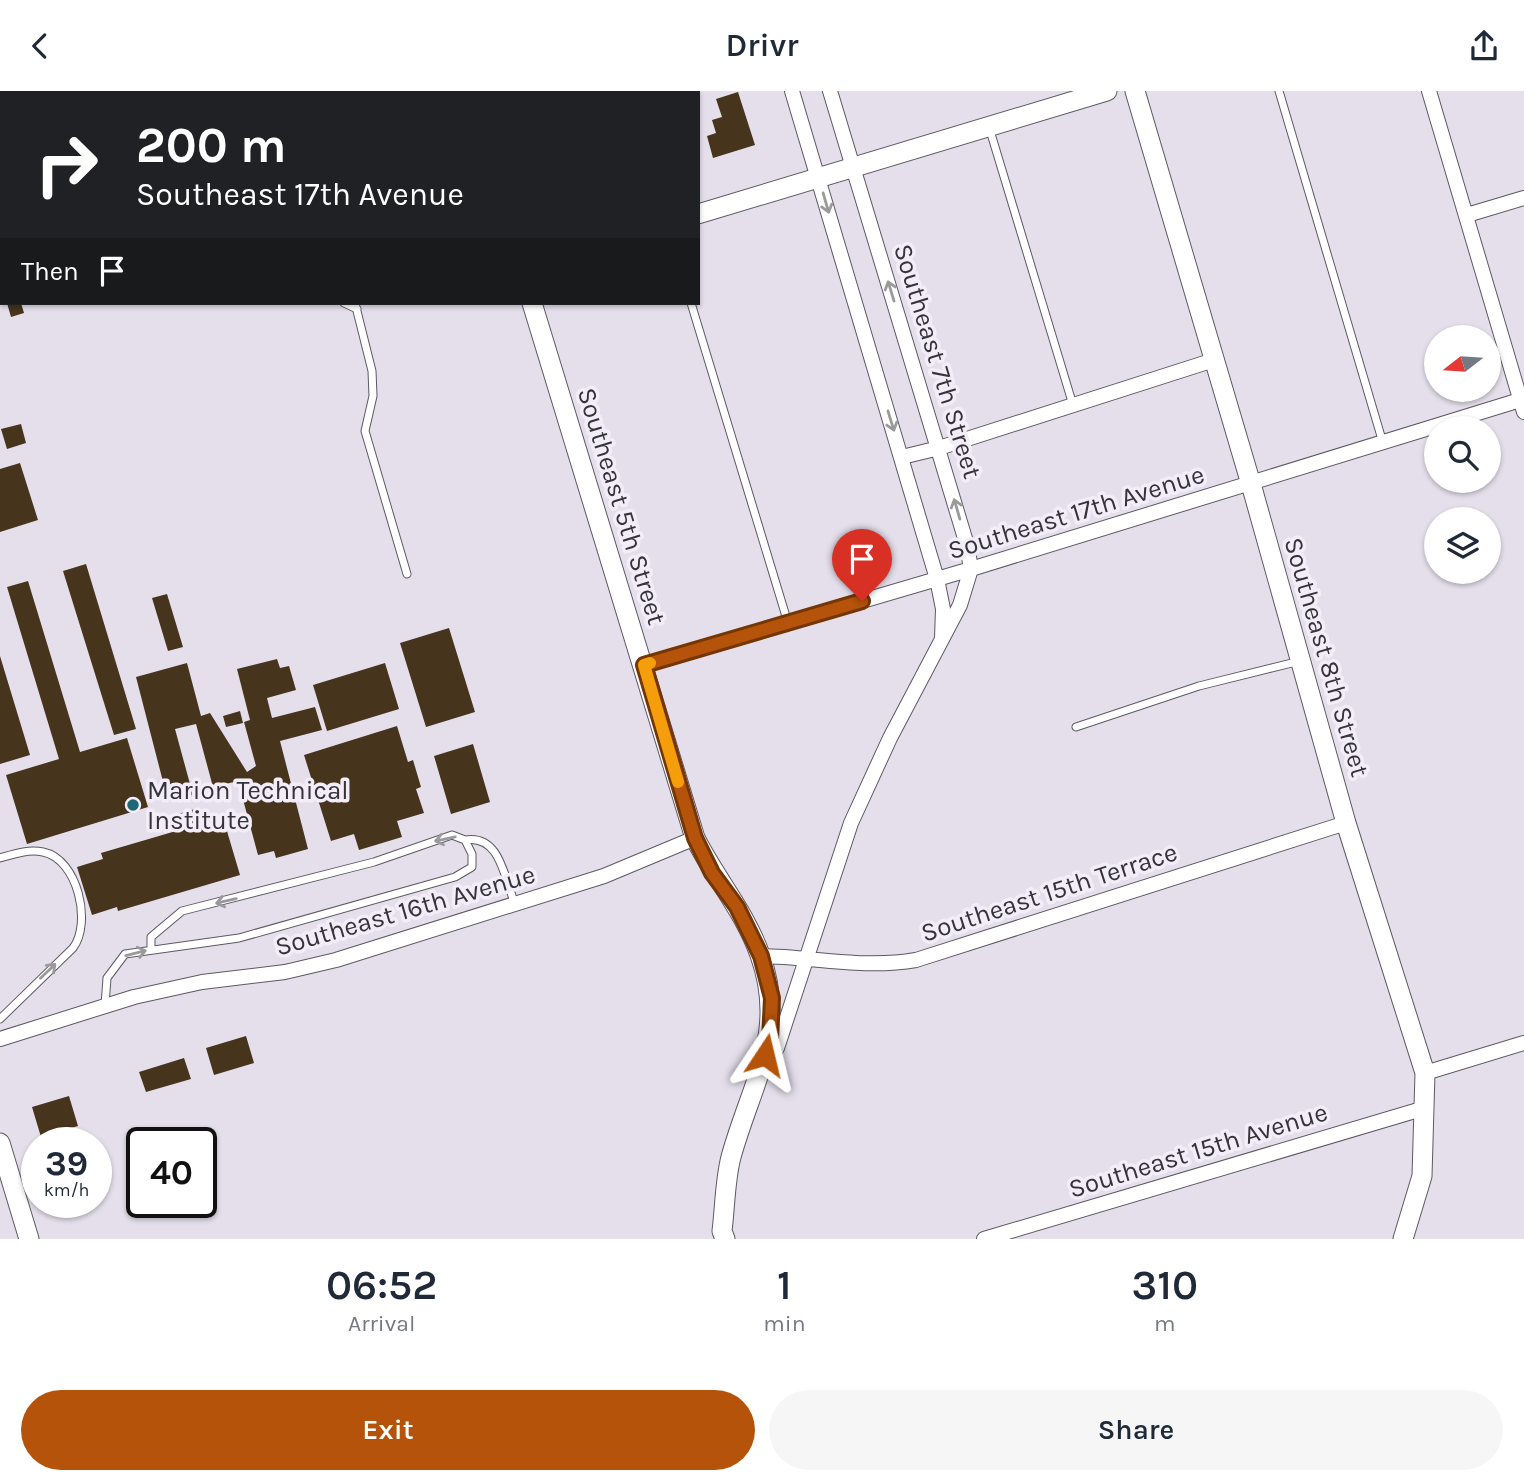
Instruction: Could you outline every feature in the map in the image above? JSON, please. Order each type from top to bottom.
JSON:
[{"type":"street","name":"Southeast 7th Street","points":[[792,91],[937,579],[943,609],[942,643]]},
{"type":"street","name":"Southeast 7th Street","points":[[760,1069],[777,1048],[852,823],[890,738],[960,605],[971,569],[968,545],[831,91]]},
{"type":"street","points":[[700,214],[1107,91]]},
{"type":"street","name":"Southeast 8th Street","points":[[1135,91],[1251,484],[1346,823],[1425,1073],[1422,1176],[1404,1239]]},
{"type":"street","points":[[1429,91],[1522,406]]},
{"type":"street","points":[[1467,215],[1524,198]]},
{"type":"street","name":"Southeast 5th Street","points":[[533,305],[695,838],[712,873],[742,915],[761,956],[772,998],[770,1040],[730,1159],[722,1231],[725,1239]]},
{"type":"street","points":[[902,457],[939,448],[1214,360]]},
{"type":"street","name":"Southeast 17th Avenue","points":[[644,665],[971,569],[1383,443],[1522,406]]},
{"type":"street","name":"Southeast 15th Terrace","points":[[761,956],[806,957],[864,965],[916,960],[1346,823]]},
{"type":"street","name":"Southeast 16th Avenue","points":[[0,1038],[104,1006],[202,982],[285,972],[336,960],[604,876],[695,838]]},
{"type":"street","points":[[1425,1073],[1524,1043]]},
{"type":"street","name":"Southeast 15th Avenue","points":[[984,1239],[1425,1108]]},
{"type":"street","points":[[0,1143],[29,1239]]},
{"type":"lane","points":[[1279,91],[1383,443]]},
{"type":"lane","points":[[989,126],[1073,405]]},
{"type":"lane","points":[[692,305],[788,623]]},
{"type":"lane","points":[[356,306],[372,371],[373,396],[365,431],[407,574]]},
{"type":"lane","points":[[1076,727],[1199,686],[1300,660]]},
{"type":"lane","points":[[151,949],[151,937],[182,911],[374,862],[452,835],[465,840],[479,838],[492,845],[515,904]]},
{"type":"lane","points":[[104,1006],[107,978],[125,954],[239,939],[455,877],[472,867],[472,854],[465,840]]},
{"type":"lane","points":[[0,858],[24,851],[44,852],[61,862],[71,873],[82,920],[81,938],[73,948],[0,1019]]},
{"type":"building","points":[[738,92],[755,145],[713,158],[707,136],[716,133],[712,120],[722,117],[716,99]]},
{"type":"building","points":[[8,305],[22,305],[24,313],[11,317]]},
{"type":"building","points":[[21,424],[26,443],[7,449],[1,429]]},
{"type":"building","points":[[20,463],[38,520],[0,532],[0,469]]},
{"type":"building","points":[[86,564],[136,729],[114,735],[63,571]]},
{"type":"building","points":[[28,581],[80,752],[127,738],[148,807],[27,844],[6,775],[59,759],[7,587]]},
{"type":"building","points":[[167,594],[183,647],[168,651],[152,598]]},
{"type":"building","points":[[449,628],[475,712],[426,727],[400,643]]},
{"type":"building","points":[[0,656],[30,755],[0,764]]},
{"type":"building","points":[[277,659],[280,668],[289,666],[296,690],[267,698],[272,718],[315,707],[322,730],[280,741],[308,849],[276,858],[274,851],[258,855],[238,781],[213,787],[196,724],[175,729],[193,795],[168,801],[136,677],[187,663],[201,716],[210,713],[247,772],[256,766],[244,722],[250,720],[237,669]]},
{"type":"building","points":[[385,663],[399,709],[327,731],[313,685]]},
{"type":"building","points":[[240,711],[243,723],[226,727],[223,716]]},
{"type":"building","points":[[397,726],[408,762],[413,760],[421,787],[416,789],[424,813],[397,821],[402,837],[359,850],[354,834],[331,841],[304,755]]},
{"type":"building","points":[[473,744],[490,802],[451,814],[434,756]]},
{"type":"building","points":[[198,808],[203,827],[224,821],[240,875],[118,911],[117,907],[92,915],[77,867],[103,859],[101,853],[176,831],[172,816]]},
{"type":"building","points":[[246,1036],[254,1063],[214,1075],[206,1048]]},
{"type":"building","points":[[184,1058],[191,1079],[146,1092],[139,1072]]},
{"type":"building","points":[[69,1096],[78,1126],[38,1127],[32,1107]]},
{"type":"slow traffic","points":[[650,663],[644,665],[678,782]]},
{"type":"place","name":"Marion Technical Institute","points":[[133,805]]},
{"type":"route","points":[[765,1055],[770,1040],[772,998],[761,956],[751,932],[737,907],[712,873],[695,838],[644,665],[862,601]]}]
